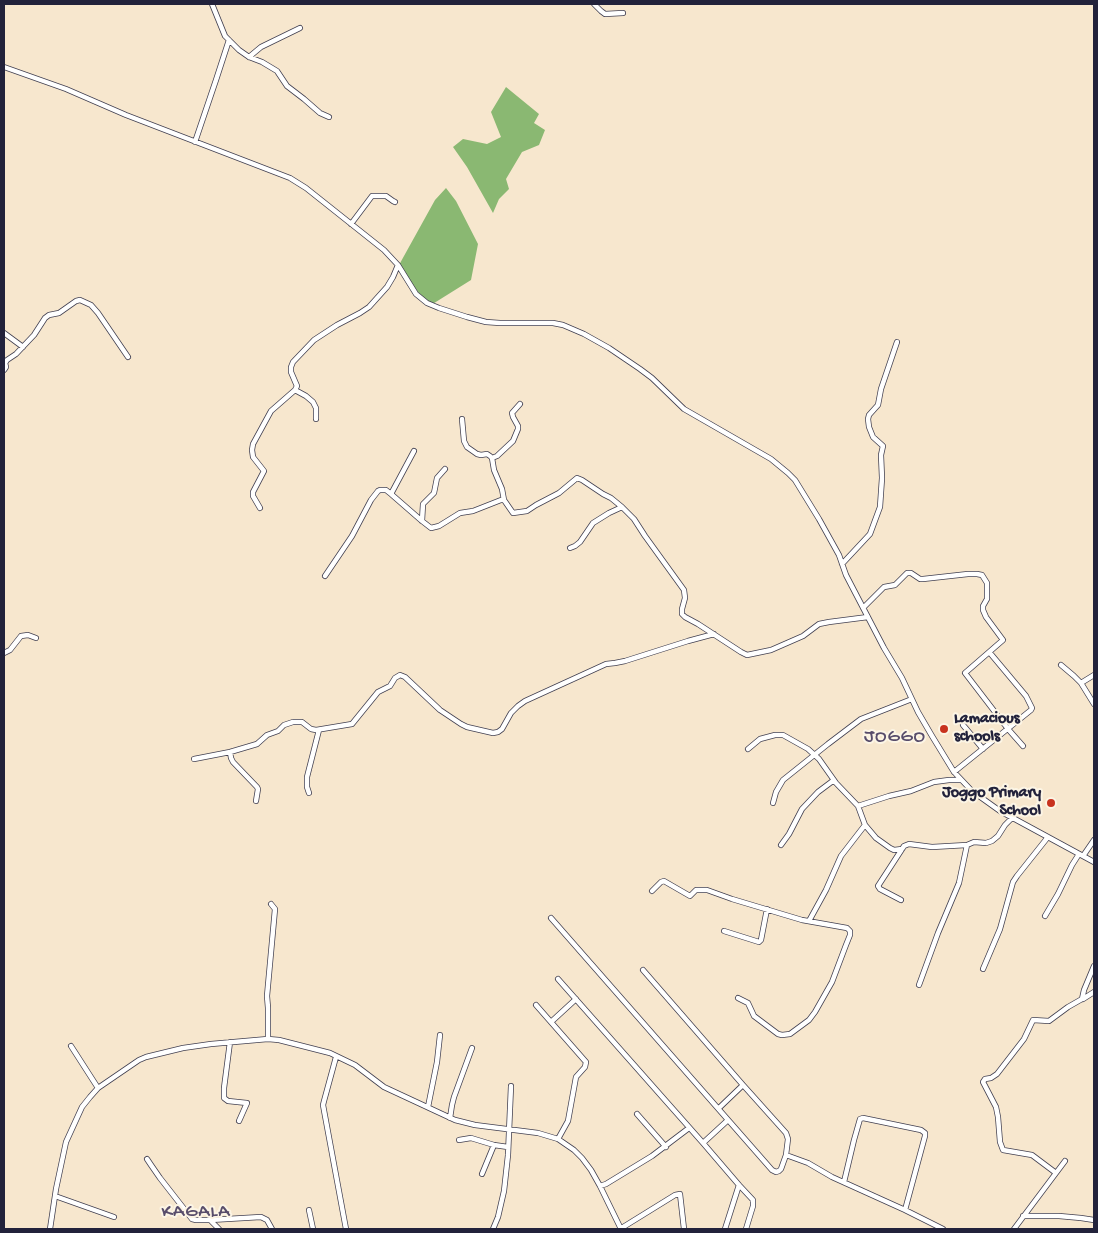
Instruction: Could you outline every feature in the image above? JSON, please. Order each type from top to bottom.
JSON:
[{"type":"street","points":[[212,4],[224,33],[239,50],[277,71],[287,86],[320,113],[329,117]]},
{"type":"street","points":[[594,4],[605,14],[623,13]]},
{"type":"street","points":[[249,57],[261,47],[300,28]]},
{"type":"street","points":[[195,142],[229,40]]},
{"type":"street","points":[[4,67],[290,178],[306,188],[384,250],[398,265],[416,294],[427,303],[468,318],[486,322],[553,323],[584,334],[609,348],[652,378],[684,409],[771,459],[795,480],[806,496],[835,548],[846,575],[884,648],[932,736],[960,780],[982,799],[1000,811],[1094,862]]},
{"type":"street","points":[[352,224],[372,196],[386,196],[395,202]]},
{"type":"street","points":[[260,508],[252,492],[264,471],[253,457],[252,444],[271,411],[295,390],[296,383],[291,372],[293,362],[314,340],[369,307],[387,287],[398,265]]},
{"type":"street","points":[[4,370],[8,360],[13,358],[34,336],[46,318],[59,313],[80,300],[91,305],[98,313],[128,357]]},
{"type":"street","points":[[4,333],[24,347]]},
{"type":"street","points":[[842,564],[870,534],[880,507],[881,456],[883,446],[872,437],[868,419],[878,405],[881,389],[897,342]]},
{"type":"street","points":[[295,390],[313,402],[317,413],[316,419]]},
{"type":"street","points":[[492,458],[497,456],[513,441],[518,429],[512,412],[520,404]]},
{"type":"street","points":[[462,419],[464,441],[467,447],[477,454],[487,454],[492,458],[504,500],[513,513],[527,511],[559,494],[577,478],[582,480],[611,498],[634,519],[641,532],[684,590],[685,598],[682,609],[684,617],[747,655],[771,650],[795,640],[819,624],[868,617]]},
{"type":"street","points":[[392,494],[414,451]]},
{"type":"street","points":[[422,522],[423,504],[434,493],[437,478],[445,469]]},
{"type":"street","points":[[325,576],[352,536],[375,494],[380,490],[386,490],[392,494],[428,527],[434,528],[460,514],[504,500]]},
{"type":"street","points":[[570,548],[580,542],[593,523],[622,507]]},
{"type":"street","points":[[863,608],[884,587],[895,585],[907,573],[920,579],[968,574],[982,575],[987,583],[987,599],[982,606],[983,610],[1003,640],[965,673],[1008,729],[1024,746]]},
{"type":"street","points":[[194,759],[230,752],[257,744],[267,735],[293,722],[302,722],[311,729],[319,730],[352,724],[378,692],[390,686],[397,676],[400,675],[405,677],[440,710],[461,724],[493,733],[498,732],[502,729],[511,713],[525,701],[606,664],[620,662],[714,634]]},
{"type":"street","points":[[4,653],[10,650],[21,636],[28,635],[36,638]]},
{"type":"street","points":[[954,772],[1032,708],[1026,696],[990,652]]},
{"type":"street","points":[[1061,665],[1081,683],[1094,704]]},
{"type":"street","points":[[1081,683],[1094,675]]},
{"type":"street","points":[[773,803],[779,785],[783,780],[814,754],[861,719],[912,699]]},
{"type":"street","points":[[963,725],[983,749]]},
{"type":"street","points":[[310,793],[307,787],[307,777],[319,730]]},
{"type":"street","points":[[748,750],[760,739],[774,734],[783,735],[793,740],[814,754],[834,780],[858,806],[865,825],[876,838],[882,844],[894,850],[902,849]]},
{"type":"street","points":[[230,752],[231,760],[257,787],[256,802]]},
{"type":"street","points":[[781,846],[802,809],[818,792],[834,780]]},
{"type":"street","points":[[858,806],[889,796],[911,792],[934,782],[960,780]]},
{"type":"street","points":[[901,900],[880,889],[878,886],[904,846],[909,844],[932,847],[974,842],[986,843],[998,836],[1012,818]]},
{"type":"street","points":[[809,921],[826,890],[842,854],[865,825]]},
{"type":"street","points":[[983,969],[1000,929],[1013,882],[1048,837]]},
{"type":"street","points":[[1045,916],[1072,865],[1094,840]]},
{"type":"street","points":[[919,985],[959,883],[967,844]]},
{"type":"street","points":[[652,891],[660,882],[664,881],[690,896],[696,890],[707,890],[809,921],[847,928],[850,931],[832,982],[812,1016],[790,1034],[778,1034],[754,1016],[748,1003],[738,998]]},
{"type":"street","points":[[268,1039],[267,996],[275,909],[272,904]]},
{"type":"street","points":[[724,930],[759,942],[767,909]]},
{"type":"street","points":[[551,918],[772,1170],[779,1171],[786,1155],[788,1139],[786,1133],[643,970]]},
{"type":"street","points":[[1082,1000],[1094,966]]},
{"type":"street","points":[[558,979],[739,1186],[754,1200],[746,1229]]},
{"type":"street","points":[[1056,1173],[1032,1155],[1002,1150],[996,1107],[983,1082],[985,1079],[997,1074],[1024,1039],[1033,1020],[1049,1021],[1094,992]]},
{"type":"street","points":[[551,1022],[576,999]]},
{"type":"street","points":[[536,1006],[586,1062],[585,1067],[576,1077],[568,1121],[558,1139]]},
{"type":"street","points":[[428,1107],[440,1035]]},
{"type":"street","points":[[50,1229],[66,1142],[82,1107],[98,1088],[138,1060],[146,1057],[183,1048],[268,1039],[324,1051],[355,1065],[384,1086],[450,1118],[475,1125],[538,1133],[558,1139],[582,1158],[600,1186],[620,1229],[675,1195],[680,1194],[684,1229]]},
{"type":"street","points":[[230,1042],[224,1098],[228,1101],[247,1103],[239,1121]]},
{"type":"street","points":[[71,1046],[98,1088]]},
{"type":"street","points":[[450,1118],[454,1097],[472,1048]]},
{"type":"street","points":[[336,1057],[324,1105],[346,1229]]},
{"type":"street","points":[[719,1108],[743,1085]]},
{"type":"street","points":[[493,1229],[504,1191],[509,1130],[510,1086]]},
{"type":"street","points":[[637,1114],[666,1147]]},
{"type":"street","points":[[844,1182],[860,1119],[864,1118],[921,1130],[925,1136],[905,1210]]},
{"type":"street","points":[[703,1143],[728,1120]]},
{"type":"street","points":[[600,1186],[666,1147],[690,1128]]},
{"type":"street","points":[[459,1140],[471,1138],[508,1147]]},
{"type":"street","points":[[482,1174],[494,1145]]},
{"type":"street","points":[[786,1155],[808,1163],[943,1229]]},
{"type":"street","points":[[148,1158],[150,1165],[192,1219],[261,1218],[267,1220],[272,1229]]},
{"type":"street","points":[[1016,1228],[1065,1161]]},
{"type":"street","points":[[725,1229],[739,1186]]},
{"type":"street","points":[[55,1196],[114,1217]]},
{"type":"street","points":[[309,1210],[313,1229]]},
{"type":"street","points":[[1023,1216],[1058,1216],[1094,1220]]},
{"type":"street","points":[[210,1220],[219,1229]]},
{"type":"green space","points":[[506,87],[539,114],[534,123],[545,130],[539,145],[522,152],[506,179],[509,189],[499,199],[493,213],[467,167],[453,147],[463,139],[487,144],[501,137],[491,112]]},
{"type":"green space","points":[[446,188],[456,201],[478,244],[471,280],[431,305],[418,292],[399,265],[435,200]]},
{"type":"place","name":"Lamacious schools","points":[[944,729]]},
{"type":"place","name":"Joggo Primary School","points":[[1051,803]]},
{"type":"district","name":"JOGGO","points":[[895,738]]},
{"type":"district","name":"KAGALA","points":[[196,1213]]}]
